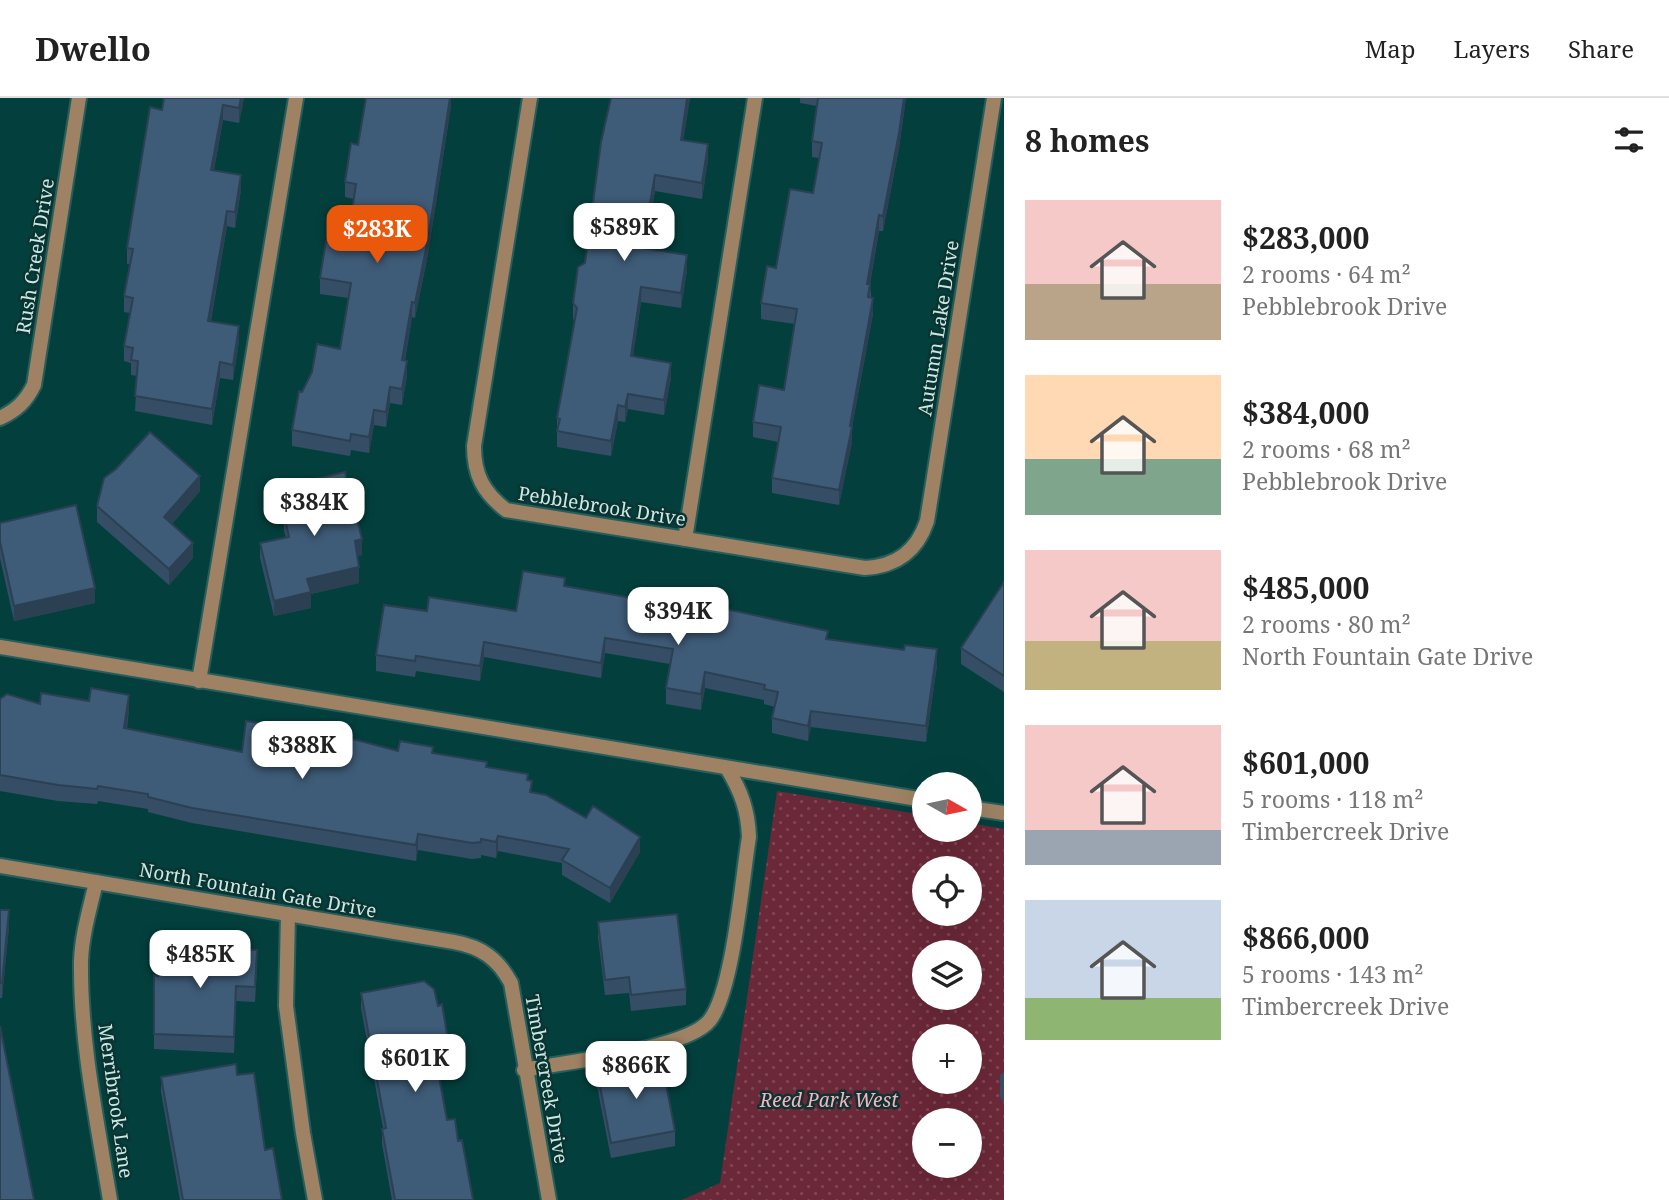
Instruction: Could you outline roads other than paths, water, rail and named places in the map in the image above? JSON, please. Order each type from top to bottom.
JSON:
[{"type":"street","name":"Rush Creek Drive","points":[[6,415],[26,400],[34,385],[79,98]]},
{"type":"street","points":[[199,681],[296,98]]},
{"type":"street","name":"Pebblebrook Drive","points":[[530,98],[474,446],[474,465],[486,491],[506,510],[865,568],[893,564],[905,556]]},
{"type":"street","points":[[685,539],[755,98]]},
{"type":"street","name":"Autumn Lake Drive","points":[[905,556],[923,534],[927,521],[994,98]]},
{"type":"street","points":[[0,647],[912,798]]},
{"type":"street","points":[[524,1070],[670,1043],[708,1023],[723,998],[749,837],[748,815],[740,789],[727,768]]},
{"type":"street","points":[[982,810],[1004,813]]},
{"type":"street","name":"North Fountain Gate Drive","points":[[0,866],[473,945],[489,954],[502,967]]},
{"type":"street","name":"Merribrook Lane","points":[[96,882],[81,960],[87,1065],[110,1200]]},
{"type":"street","points":[[288,914],[286,1006],[315,1200]]},
{"type":"street","name":"Timbercreek Drive","points":[[502,967],[511,984],[549,1200]]},
{"type":"park label","name":"Reed Park West","points":[[829,1100]]}]
